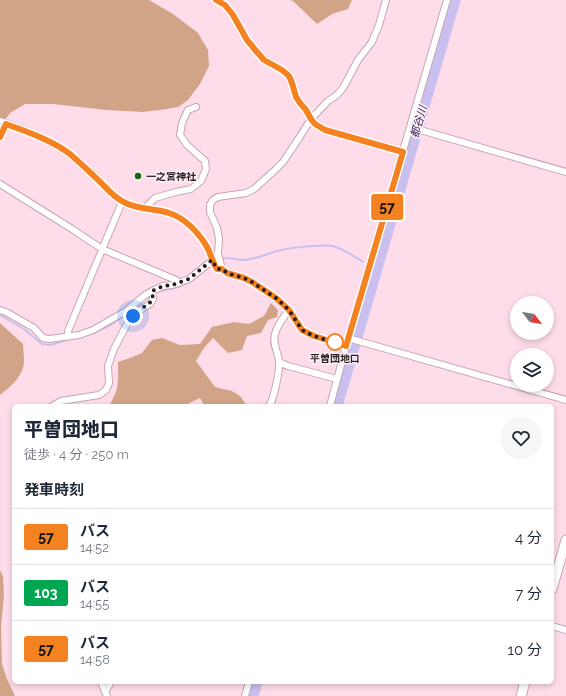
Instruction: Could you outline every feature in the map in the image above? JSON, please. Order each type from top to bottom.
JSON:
[{"type":"street","points":[[216,0],[225,5],[233,15],[247,40],[264,60],[282,70],[289,76],[296,97],[315,124],[325,130],[403,152]]},
{"type":"street","points":[[222,269],[218,254],[220,239],[210,212],[210,205],[213,200],[218,197],[254,189],[283,162],[311,119],[343,88],[358,60],[372,42],[379,25],[386,0]]},
{"type":"street","points":[[331,404],[403,152],[414,128],[447,0]]},
{"type":"street","points":[[145,208],[154,198],[191,189],[201,181],[206,169],[205,161],[187,145],[180,135],[182,123],[188,110],[196,107]]},
{"type":"street","points":[[0,121],[60,147],[122,202],[169,213],[183,220],[194,230],[207,246],[217,269],[222,269],[227,273],[244,278],[276,298],[289,310],[302,330],[314,336],[346,346]]},
{"type":"street","points":[[0,137],[6,124]]},
{"type":"street","points":[[414,128],[566,172]]},
{"type":"street","points":[[0,184],[72,228],[102,250],[176,280],[179,283]]},
{"type":"street","points":[[68,336],[68,331],[122,202]]},
{"type":"street","points":[[0,310],[34,328],[43,338],[49,339],[79,335],[93,330],[126,311],[145,295],[153,293],[163,286],[172,285],[189,279],[212,260]]},
{"type":"street","points":[[56,404],[61,401],[99,395],[106,390],[108,383],[108,366],[114,349],[127,324],[138,312],[150,304],[153,293]]},
{"type":"street","points":[[271,404],[275,392],[279,362],[274,345],[275,334],[280,322],[289,310]]},
{"type":"street","points":[[350,338],[566,400]]},
{"type":"street","points":[[279,362],[288,366],[337,379]]},
{"type":"street","points":[[554,582],[566,540]]},
{"type":"street","points":[[554,627],[566,630]]},
{"type":"street","points":[[102,684],[106,694]]},
{"type":"street","points":[[106,694],[110,684]]},
{"type":"street","points":[[245,696],[248,684]]},
{"type":"street","points":[[521,696],[524,684]]},
{"type":"shaded area","points":[[0,0],[149,0],[173,14],[198,33],[208,50],[209,66],[200,84],[188,100],[178,107],[143,112],[106,110],[53,104],[25,104],[10,113],[4,121],[0,119]]},
{"type":"shaded area","points":[[290,0],[352,0],[348,9],[332,14],[317,24],[293,1]]},
{"type":"shaded area","points":[[271,303],[278,310],[277,317],[268,320],[261,333],[247,336],[242,350],[228,353],[213,338],[204,348],[196,361],[215,387],[232,391],[240,396],[246,404],[204,404],[200,398],[187,404],[111,404],[117,387],[118,362],[142,353],[152,340],[162,338],[180,345],[200,344],[212,327],[234,322],[249,324],[264,316]]},
{"type":"shaded area","points":[[0,323],[23,344],[24,360],[22,371],[19,376],[0,395]]},
{"type":"shaded area","points":[[0,570],[3,576],[4,595],[1,626],[2,664],[15,696],[0,696]]},
{"type":"waterway","name":"都谷川","points":[[337,404],[454,0]]},
{"type":"waterway","points":[[214,261],[221,258],[244,260],[257,258],[282,250],[333,246],[363,262]]},
{"type":"waterway","points":[[155,292],[172,289],[183,285],[193,280],[197,276]]},
{"type":"waterway","points":[[94,333],[112,324],[131,310]]},
{"type":"waterway","points":[[0,315],[24,329],[42,344],[50,345],[74,338]]},
{"type":"waterway","name":"都谷川","points":[[252,696],[255,684]]},
{"type":"bus line","name":"57","points":[[0,137],[6,124],[38,137],[60,147],[122,202],[169,213],[183,220],[194,230],[207,246],[217,269],[222,269],[227,273],[244,278],[276,298],[289,310],[302,330],[314,336],[346,346],[403,152],[325,130],[315,124],[296,97],[289,76],[282,70],[264,60],[247,40],[233,15],[225,5],[216,0]]},
{"type":"place","name":"一之宮神社","points":[[138,176]]},
{"type":"place","name":"平曽団地口","points":[[335,342]]},
{"type":"route","points":[[133,316],[150,304],[153,299],[152,291],[163,286],[172,285],[189,279],[212,260],[217,269],[222,269],[227,273],[244,278],[276,298],[289,310],[302,330],[314,336],[335,342]]}]
